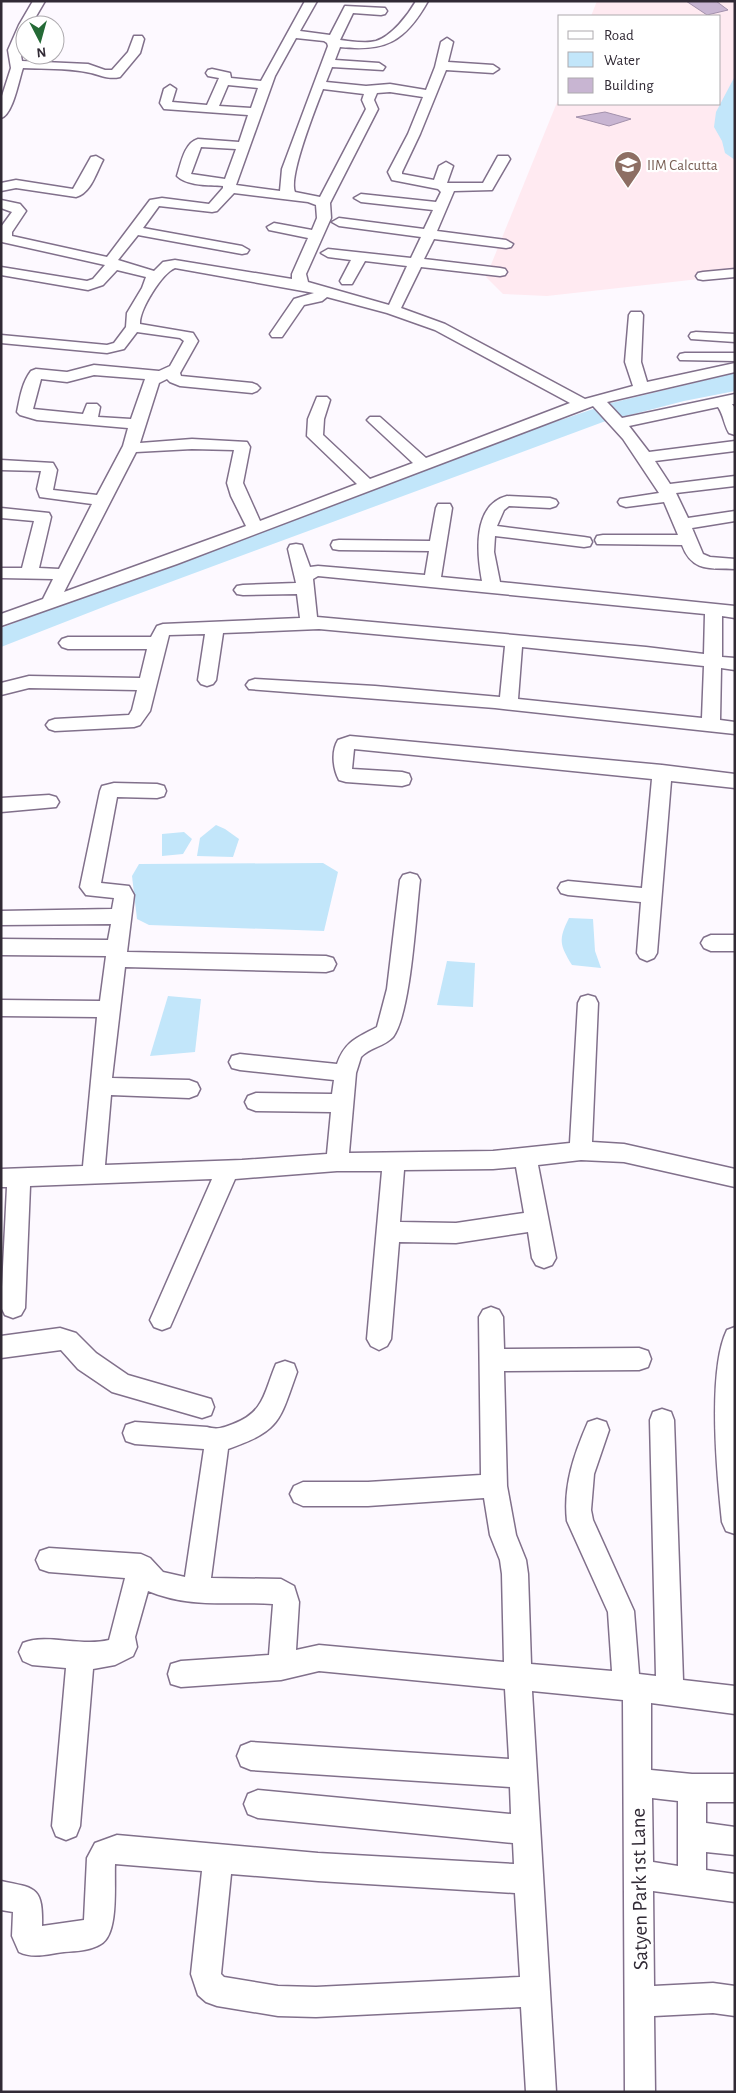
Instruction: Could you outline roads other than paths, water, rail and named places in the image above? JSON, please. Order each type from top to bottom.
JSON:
[{"type":"street","points":[[31,15],[39,1]]},
{"type":"street","points":[[3,274],[47,287],[94,285],[155,203],[162,202],[212,208],[230,186],[266,85],[311,1]]},
{"type":"street","points":[[292,34],[326,38],[334,42],[370,45],[384,42],[411,18],[422,1]]},
{"type":"street","points":[[290,195],[286,188],[289,169],[334,42],[349,9],[381,11]]},
{"type":"street","points":[[32,65],[92,69],[104,74],[116,74],[134,53],[138,39]]},
{"type":"street","points":[[448,42],[441,67],[394,175],[400,178],[442,186],[487,188],[503,159]]},
{"type":"street","points":[[327,63],[379,68]]},
{"type":"street","points":[[1,114],[10,93],[6,83],[16,65]]},
{"type":"street","points":[[441,67],[493,70]]},
{"type":"street","points":[[211,109],[226,76],[212,73]]},
{"type":"street","points":[[224,81],[266,85]]},
{"type":"street","points":[[319,85],[372,90],[390,88],[430,94]]},
{"type":"street","points":[[170,89],[166,103],[168,106],[256,112]]},
{"type":"street","points":[[302,285],[299,274],[324,218],[323,203],[372,109],[368,100],[372,90]]},
{"type":"street","points":[[243,146],[202,143],[195,145],[184,176],[230,186],[319,200],[323,203]]},
{"type":"street","points":[[1,186],[16,184],[76,193],[82,188],[96,160]]},
{"type":"street","points":[[442,186],[446,166]]},
{"type":"street","points":[[392,310],[399,300],[448,192],[442,186]]},
{"type":"street","points":[[361,198],[441,207]]},
{"type":"street","points":[[1,204],[15,207],[19,211],[5,232],[4,235],[7,239],[150,273],[154,278]]},
{"type":"street","points":[[339,222],[506,244]]},
{"type":"street","points":[[274,227],[316,235]]},
{"type":"street","points":[[134,230],[242,250]]},
{"type":"street","points":[[328,253],[500,272]]},
{"type":"street","points":[[347,281],[360,257]]},
{"type":"street","points":[[1,339],[106,349],[119,346],[133,327],[132,322],[138,307],[154,278],[168,265],[175,264],[302,285],[392,310],[440,327],[593,403],[618,423],[667,493],[683,524],[697,559],[735,564]]},
{"type":"street","points":[[703,276],[735,273]]},
{"type":"street","points":[[277,334],[299,302],[317,298],[324,292]]},
{"type":"street","points":[[636,315],[632,342],[633,362],[641,388]]},
{"type":"street","points":[[49,604],[131,446],[136,424],[152,380],[166,374],[184,357],[191,341],[191,338],[183,334],[133,327]]},
{"type":"street","points":[[696,336],[735,338]]},
{"type":"street","points":[[685,357],[735,357]]},
{"type":"street","points":[[1,620],[593,403],[641,388],[735,367]]},
{"type":"street","points":[[136,424],[92,413],[37,415],[24,412],[30,387],[36,374],[67,377],[94,370],[166,374],[180,382],[252,388]]},
{"type":"street","points":[[322,400],[316,419],[315,436],[368,486]]},
{"type":"street","points":[[618,423],[729,401],[735,430]]},
{"type":"street","points":[[375,420],[424,464]]},
{"type":"street","points":[[131,446],[140,448],[192,444],[241,445],[235,483],[239,496],[255,528]]},
{"type":"street","points":[[643,458],[735,446]]},
{"type":"street","points":[[1,484],[2,465],[47,466],[49,470],[45,489],[46,494],[97,499],[100,503]]},
{"type":"street","points":[[626,502],[735,481]]},
{"type":"street","points":[[492,587],[485,554],[487,530],[497,509],[502,503],[516,500],[550,502]]},
{"type":"street","points":[[432,582],[444,508]]},
{"type":"street","points":[[1,513],[43,518],[29,573]]},
{"type":"street","points":[[683,524],[735,516]]},
{"type":"street","points":[[487,530],[584,542]]},
{"type":"street","points":[[603,540],[688,540]]},
{"type":"street","points":[[339,545],[438,546]]},
{"type":"street","points":[[296,549],[304,583],[309,623]]},
{"type":"street","points":[[304,583],[308,573],[318,571],[735,612]]},
{"type":"street","points":[[1,573],[64,574]]},
{"type":"street","points":[[243,590],[304,583]]},
{"type":"street","points":[[711,726],[714,609]]},
{"type":"street","points":[[55,725],[134,721],[141,711],[160,632],[163,630],[309,623],[646,653],[735,664]]},
{"type":"street","points":[[208,680],[215,627]]},
{"type":"street","points":[[508,704],[514,641]]},
{"type":"street","points":[[68,643],[158,643]]},
{"type":"street","points":[[1,689],[28,682],[148,684]]},
{"type":"street","points":[[254,685],[335,688],[735,728]]},
{"type":"street","points":[[402,779],[346,775],[343,769],[345,744],[350,742],[373,744],[662,772],[735,781]]},
{"type":"street","points":[[646,953],[662,772]]},
{"type":"street","points":[[93,1175],[100,1086],[124,894],[122,891],[93,890],[90,887],[109,792],[114,790],[157,791]]},
{"type":"street","points":[[1,805],[49,802]]},
{"type":"street","points":[[337,1162],[345,1073],[353,1052],[387,1030],[397,989],[410,880]]},
{"type":"street","points":[[568,888],[651,896]]},
{"type":"street","points":[[1,918],[114,916],[121,921]]},
{"type":"street","points":[[711,943],[735,943]]},
{"type":"street","points":[[1,947],[326,964]]},
{"type":"street","points":[[581,1151],[582,1092],[588,1004]]},
{"type":"street","points":[[1,1008],[109,1009]]},
{"type":"street","points":[[240,1062],[345,1073]]},
{"type":"street","points":[[100,1086],[189,1089]]},
{"type":"street","points":[[256,1102],[343,1103]]},
{"type":"street","points":[[13,1308],[10,1178],[226,1170],[337,1162],[493,1160],[581,1151],[624,1154],[735,1178]]},
{"type":"street","points":[[525,1157],[544,1258]]},
{"type":"street","points":[[380,1339],[394,1161]]},
{"type":"street","points":[[162,1320],[226,1170]]},
{"type":"street","points":[[388,1232],[456,1233],[536,1221]]},
{"type":"street","points":[[491,1317],[494,1486],[503,1535],[513,1560],[541,2092]]},
{"type":"street","points":[[735,1337],[732,1342],[729,1366],[731,1498],[735,1522]]},
{"type":"street","points":[[1,1347],[60,1338],[68,1341],[83,1356],[121,1384],[202,1407]]},
{"type":"street","points":[[492,1360],[639,1359]]},
{"type":"street","points":[[214,1442],[237,1434],[265,1418],[270,1412],[285,1372]]},
{"type":"street","points":[[662,1420],[670,1692]]},
{"type":"street","name":"Satyen Park 1st Lane","points":[[597,1430],[588,1450],[577,1502],[580,1521],[621,1611],[630,1687],[637,1696],[641,2002],[640,2092]]},
{"type":"street","points":[[135,1433],[207,1438],[214,1442],[216,1449],[196,1590]]},
{"type":"street","points":[[303,1494],[368,1494],[494,1486]]},
{"type":"street","points":[[48,1560],[141,1567],[152,1580],[161,1584],[196,1590],[281,1592],[285,1595],[286,1615],[281,1666]]},
{"type":"street","points":[[32,1652],[81,1655],[110,1654],[124,1647],[122,1638],[141,1567]]},
{"type":"street","points":[[66,1826],[81,1655]]},
{"type":"street","points":[[181,1674],[230,1673],[320,1658],[630,1687],[735,1700]]},
{"type":"street","points":[[251,1756],[523,1774]]},
{"type":"street","points":[[637,1783],[692,1788],[735,1788]]},
{"type":"street","points":[[692,1788],[692,1882]]},
{"type":"street","points":[[258,1804],[526,1830]]},
{"type":"street","points":[[692,1836],[735,1841]]},
{"type":"street","points":[[1,1895],[24,1900],[28,1904],[27,1936],[29,1942],[91,1934],[98,1928],[101,1858],[104,1852],[117,1849],[318,1868],[529,1879]]},
{"type":"street","points":[[218,1858],[206,1974],[209,1984],[217,1991],[278,2001],[316,2002],[535,1991]]},
{"type":"street","points":[[640,1874],[735,1888]]},
{"type":"street","points":[[641,2002],[713,1998],[735,2001]]},
{"type":"water","points":[[735,76],[735,160],[725,153],[722,141],[714,127],[716,112]]},
{"type":"water","points":[[735,373],[735,391],[684,401],[603,422],[111,604],[1,647],[1,628],[445,459],[611,403]]},
{"type":"water","points":[[216,825],[239,839],[233,857],[197,856],[200,838]]},
{"type":"water","points":[[184,832],[192,839],[183,854],[162,856],[162,834]]},
{"type":"water","points":[[323,863],[338,872],[324,931],[149,925],[137,919],[132,876],[139,864]]},
{"type":"water","points":[[569,918],[593,919],[595,951],[601,968],[572,965],[562,942],[563,932]]},
{"type":"water","points":[[447,961],[475,963],[473,1007],[437,1005]]},
{"type":"water","points":[[168,996],[201,999],[195,1052],[150,1056]]},
{"type":"place","name":"IIM Calcutta","points":[[628,189]]}]
